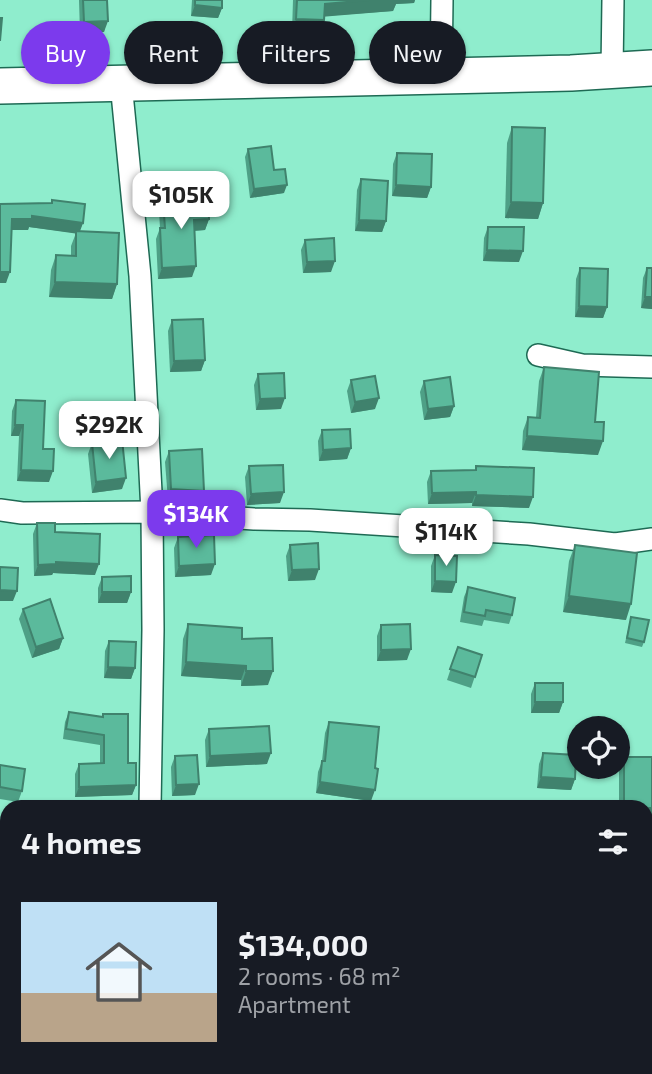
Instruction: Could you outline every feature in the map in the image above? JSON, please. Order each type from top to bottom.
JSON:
[{"type":"highway","points":[[466,75],[652,68]]},
{"type":"highway","points":[[0,86],[369,78]]},
{"type":"street","points":[[442,0],[442,21]]},
{"type":"street","points":[[612,70],[613,0]]},
{"type":"street","points":[[121,83],[140,275],[152,512],[150,800]]},
{"type":"street","points":[[538,355],[582,365],[652,366]]},
{"type":"street","points":[[0,510],[22,513],[152,512],[529,534],[615,544],[652,539]]},
{"type":"building","points":[[83,0],[107,0],[108,21],[84,21]]},
{"type":"building","points":[[195,0],[222,0],[222,8],[195,5]]},
{"type":"building","points":[[297,0],[369,0],[325,4],[324,20],[296,19]]},
{"type":"building","points":[[512,127],[545,128],[543,203],[511,202]]},
{"type":"building","points":[[271,146],[274,170],[285,169],[287,185],[254,189],[248,149]]},
{"type":"building","points":[[397,153],[432,154],[431,187],[396,185]]},
{"type":"building","points":[[361,179],[388,181],[386,221],[359,220]]},
{"type":"building","points":[[208,198],[209,219],[194,220],[196,266],[162,268],[160,228],[165,228],[163,200]]},
{"type":"building","points":[[52,200],[85,204],[83,223],[32,216],[32,219],[12,219],[10,272],[0,272],[0,204],[52,203]]},
{"type":"building","points":[[488,227],[524,227],[523,251],[487,250]]},
{"type":"building","points":[[76,231],[119,233],[117,284],[55,282],[56,255],[76,256]]},
{"type":"building","points":[[334,238],[335,261],[307,262],[305,240]]},
{"type":"building","points":[[580,268],[608,269],[607,307],[579,306]]},
{"type":"building","points":[[647,268],[652,268],[652,297],[645,297]]},
{"type":"building","points":[[203,319],[205,360],[174,361],[172,320]]},
{"type":"building","points":[[544,367],[599,372],[595,422],[604,422],[603,441],[527,436],[528,417],[540,418]]},
{"type":"building","points":[[284,373],[285,398],[260,399],[258,374]]},
{"type":"building","points":[[375,376],[379,398],[355,402],[351,380]]},
{"type":"building","points":[[450,377],[454,406],[428,409],[424,381]]},
{"type":"building","points":[[16,400],[45,401],[43,449],[54,449],[53,471],[21,470],[23,425],[15,425]]},
{"type":"building","points":[[350,429],[351,448],[323,450],[322,430]]},
{"type":"building","points":[[122,439],[126,478],[96,482],[92,443]]},
{"type":"building","points":[[202,449],[204,491],[171,489],[169,451]]},
{"type":"building","points":[[283,465],[284,492],[251,494],[249,466]]},
{"type":"building","points":[[476,466],[534,468],[533,497],[476,495],[476,492],[432,493],[431,471],[476,470]]},
{"type":"building","points":[[37,523],[55,523],[55,532],[100,534],[99,564],[56,562],[38,565]]},
{"type":"building","points":[[214,535],[215,564],[179,566],[178,537]]},
{"type":"building","points":[[318,543],[319,569],[292,570],[290,545]]},
{"type":"building","points":[[575,545],[637,553],[631,604],[569,596]]},
{"type":"building","points":[[435,555],[457,556],[456,582],[435,581]]},
{"type":"building","points":[[0,567],[18,568],[17,591],[0,590]]},
{"type":"building","points":[[131,576],[131,592],[102,592],[102,577]]},
{"type":"building","points":[[468,587],[515,598],[512,615],[486,610],[485,616],[464,612]]},
{"type":"building","points":[[50,599],[63,638],[36,647],[23,609]]},
{"type":"building","points":[[631,617],[649,620],[644,642],[627,638]]},
{"type":"building","points":[[188,624],[242,628],[242,639],[272,638],[273,671],[246,671],[246,666],[186,662]]},
{"type":"building","points":[[410,624],[411,649],[381,650],[381,625]]},
{"type":"building","points":[[109,641],[136,642],[135,668],[108,667]]},
{"type":"building","points":[[458,647],[482,655],[475,677],[450,669]]},
{"type":"building","points":[[535,683],[563,683],[563,702],[535,702]]},
{"type":"building","points":[[69,712],[103,717],[103,714],[128,714],[128,763],[136,763],[136,785],[79,787],[79,764],[104,763],[104,735],[66,729]]},
{"type":"building","points":[[329,722],[379,727],[375,790],[320,782]]},
{"type":"building","points":[[269,726],[271,753],[210,756],[209,729]]},
{"type":"building","points":[[543,753],[567,754],[567,779],[541,777]]},
{"type":"building","points":[[197,755],[199,784],[176,785],[175,756]]},
{"type":"building","points":[[630,757],[652,757],[652,800],[624,800],[624,779],[630,779]]},
{"type":"building","points":[[0,765],[25,769],[22,791],[0,787]]}]
